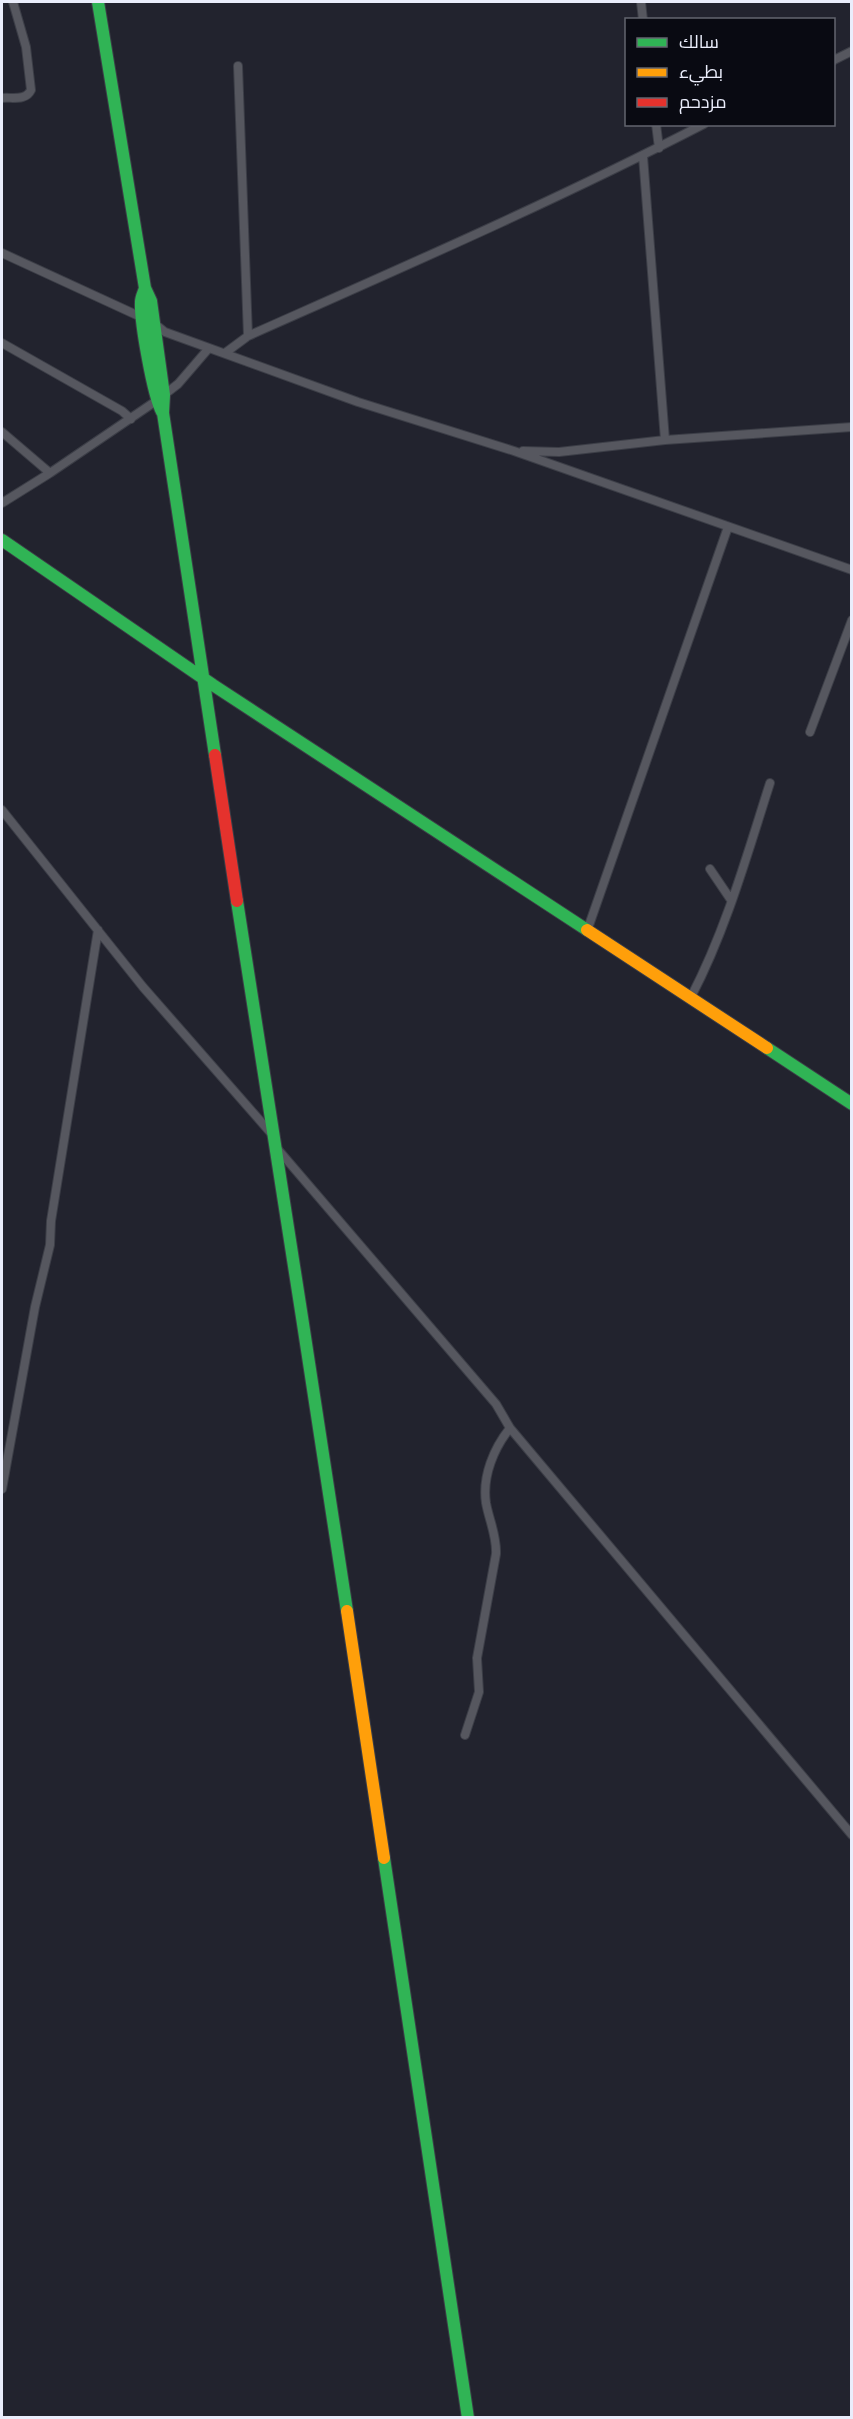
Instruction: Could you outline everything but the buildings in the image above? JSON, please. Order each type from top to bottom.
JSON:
[{"type":"main road","points":[[98,2],[145,288],[141,301],[156,338],[160,398],[273,1140],[307,1340],[468,2418]]},
{"type":"main road","points":[[2,540],[203,678],[852,1104]]},
{"type":"street","points":[[2,98],[23,98],[31,90],[26,47],[13,2]]},
{"type":"street","points":[[641,2],[643,18]]},
{"type":"street","points":[[835,60],[852,51]]},
{"type":"street","points":[[238,66],[248,336]]},
{"type":"street","points":[[656,126],[659,148]]},
{"type":"street","points":[[225,353],[248,336],[643,156],[700,126]]},
{"type":"street","points":[[643,156],[665,440]]},
{"type":"street","points":[[2,253],[149,320],[156,338],[225,353],[358,402],[514,451],[852,570]]},
{"type":"street","points":[[2,343],[122,411],[131,419]]},
{"type":"street","points":[[2,503],[160,398],[178,384],[209,348]]},
{"type":"street","points":[[514,451],[559,452],[665,440],[852,427]]},
{"type":"street","points":[[2,432],[50,473]]},
{"type":"street","points":[[588,931],[728,526]]},
{"type":"street","points":[[810,732],[852,620]]},
{"type":"street","points":[[692,997],[704,974],[731,900],[770,783]]},
{"type":"street","points":[[2,810],[143,987],[496,1404],[510,1428],[852,1835]]},
{"type":"street","points":[[710,869],[731,900]]},
{"type":"street","points":[[2,1489],[35,1307],[50,1245],[51,1221],[98,930]]},
{"type":"street","points":[[465,1735],[479,1692],[477,1658],[496,1554],[486,1502],[487,1482],[492,1453],[510,1428]]},
{"type":"traffic: fast","points":[[98,2],[145,288],[151,301],[164,395],[163,413],[215,755]]},
{"type":"traffic: fast","points":[[145,288],[141,302],[143,325],[151,375],[162,412]]},
{"type":"traffic: fast","points":[[2,540],[213,685],[587,930]]},
{"type":"traffic: fast","points":[[237,901],[347,1611]]},
{"type":"traffic: fast","points":[[767,1048],[852,1104]]},
{"type":"traffic: fast","points":[[384,1858],[468,2418]]},
{"type":"traffic: slow","points":[[587,930],[767,1048]]},
{"type":"traffic: slow","points":[[347,1611],[384,1858]]},
{"type":"traffic: jam","points":[[215,755],[237,901]]}]
